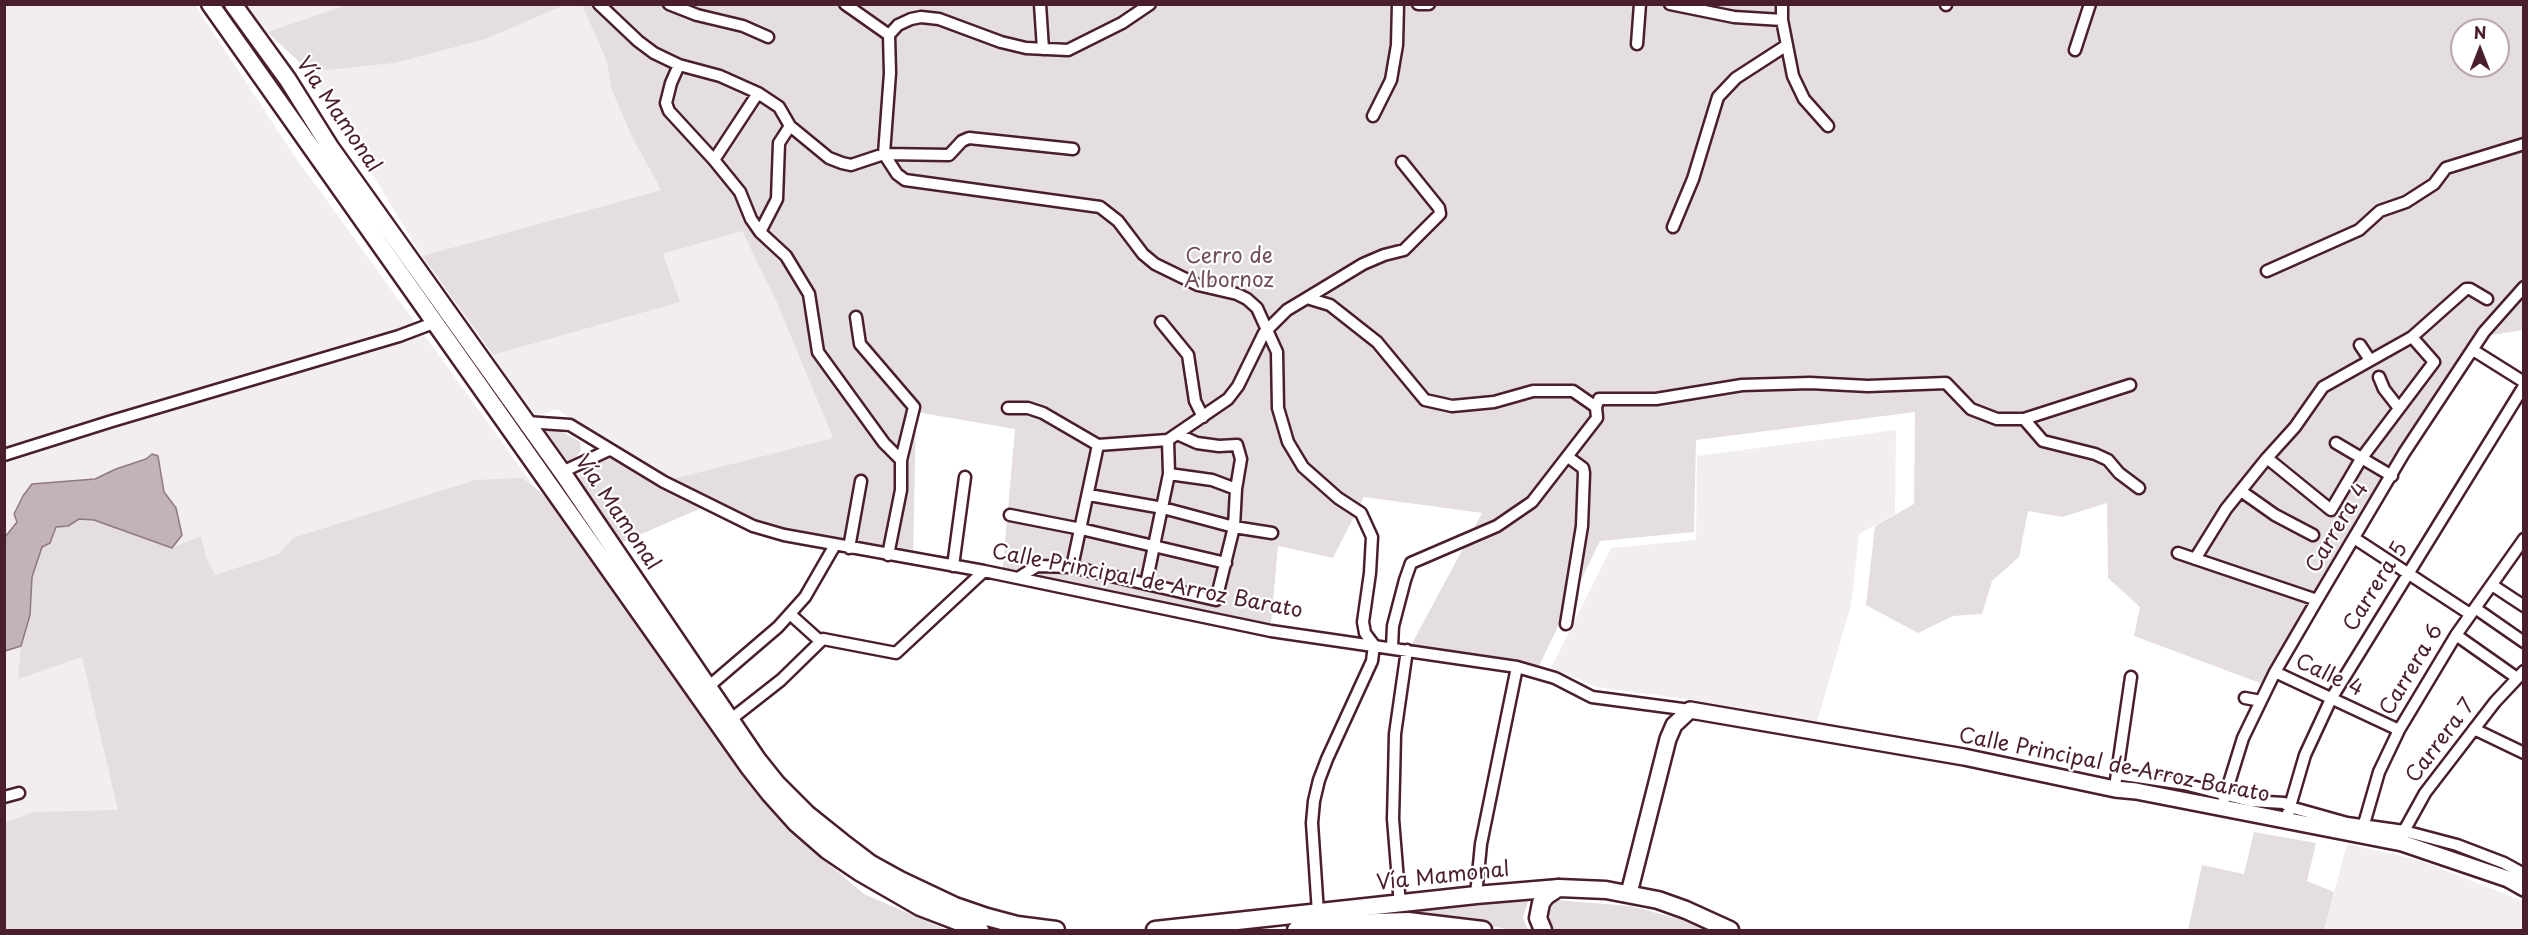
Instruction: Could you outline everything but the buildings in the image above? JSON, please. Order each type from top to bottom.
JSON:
[{"type":"main road","name":"Vía Mamonal","points":[[210,4],[748,766],[783,809],[827,849],[878,884],[920,907],[980,930]]},
{"type":"main road","name":"Vía Mamonal","points":[[233,4],[299,97],[330,147],[562,472],[757,759],[792,799],[807,814],[871,864],[922,892],[955,906],[1017,925],[1056,930]]},
{"type":"main road","name":"Vía Mamonal","points":[[1155,930],[1559,888],[1629,893],[1677,906],[1730,930]]},
{"type":"main road","points":[[1543,930],[1538,918],[1541,903],[1546,896],[1559,888]]},
{"type":"main road","name":"Vía Mamonal","points":[[1296,930],[1408,921],[1483,930]]},
{"type":"street","points":[[599,4],[638,41],[654,52],[679,65],[720,76],[758,93],[779,107],[790,126],[830,158],[842,163],[851,165],[884,154],[949,155],[962,141],[969,138],[1073,149]]},
{"type":"street","points":[[669,4],[697,15],[743,26],[768,37]]},
{"type":"street","points":[[844,4],[889,35]]},
{"type":"street","points":[[1040,4],[1043,49]]},
{"type":"street","points":[[1150,4],[1122,23],[1068,50],[1043,49],[1001,42],[953,23],[930,18],[911,19],[898,25],[889,35],[890,74],[884,154],[897,174],[905,180],[1100,207],[1118,221],[1143,254],[1155,264],[1198,285],[1217,288],[1247,299],[1257,308],[1277,352],[1278,408],[1288,442],[1295,456],[1326,488],[1355,507],[1369,526],[1372,537],[1372,555],[1363,622],[1365,633],[1374,645],[1372,661],[1319,780],[1314,801],[1312,823],[1318,913]]},
{"type":"street","points":[[1372,116],[1391,80],[1397,45],[1398,4]]},
{"type":"street","points":[[1418,4],[1429,4]]},
{"type":"street","points":[[1637,44],[1640,4]]},
{"type":"street","points":[[1670,4],[1718,9],[1734,17],[1782,20]]},
{"type":"street","points":[[1782,4],[1782,20],[1793,76],[1804,99],[1828,126]]},
{"type":"street","points":[[2075,50],[2090,4]]},
{"type":"street","points":[[1672,227],[1694,179],[1718,97],[1736,78],[1787,45]]},
{"type":"street","points":[[679,65],[671,82],[666,103],[669,111],[740,192],[751,219],[760,232],[786,256],[809,294],[820,357],[884,443],[901,460]]},
{"type":"street","points":[[714,160],[758,93]]},
{"type":"street","points":[[760,232],[777,199],[779,143],[790,126]]},
{"type":"street","points":[[2266,271],[2359,230],[2380,211],[2406,202],[2434,184],[2446,168],[2523,144]]},
{"type":"street","points":[[1172,437],[1228,399],[1238,386],[1249,360],[1268,328],[1287,310],[1363,264],[1404,250],[1440,214],[1440,208],[1402,162]]},
{"type":"street","name":"Carrera 4","points":[[2221,808],[2243,738],[2275,672],[2392,476],[2473,350],[2523,286]]},
{"type":"street","points":[[2195,559],[2226,509],[2266,458],[2295,427],[2322,387],[2412,337],[2466,289],[2487,299]]},
{"type":"street","points":[[1307,298],[1330,305],[1377,342],[1425,400],[1452,406],[1494,402],[1533,391],[1573,391],[1596,407]]},
{"type":"street","points":[[856,317],[861,344],[914,407],[901,460],[901,490],[888,555]]},
{"type":"street","points":[[4,455],[399,336],[436,321]]},
{"type":"street","points":[[1161,321],[1188,355],[1195,401],[1203,417]]},
{"type":"street","points":[[2266,458],[2331,510],[2361,459],[2434,362],[2412,337]]},
{"type":"street","points":[[2360,345],[2370,360]]},
{"type":"street","points":[[2473,350],[2523,384]]},
{"type":"street","points":[[2379,377],[2384,389],[2398,407]]},
{"type":"street","points":[[1392,647],[1393,626],[1412,563],[1497,526],[1532,502],[1597,418],[1596,407],[1599,399],[1656,399],[1700,390],[1742,385],[1868,386],[1931,382],[1946,383],[1971,409],[1984,416],[2009,420],[2024,419],[2130,385]]},
{"type":"street","name":"Carrera 5","points":[[2288,814],[2305,755],[2331,699],[2523,384]]},
{"type":"street","points":[[1008,408],[1028,408],[1043,413],[1098,445],[1172,437],[1219,446],[1238,445],[1240,459],[1234,527],[1216,600],[1072,567],[1037,566],[1018,578]]},
{"type":"street","points":[[2024,419],[2043,441],[2095,454],[2108,460],[2119,473],[2139,489]]},
{"type":"street","name":"Calle Principal de Arroz Barato","points":[[526,422],[570,425],[664,482],[753,526],[784,536],[984,571],[1271,631],[1517,667],[1555,678],[1592,697],[1690,710],[2116,782],[2221,808],[2288,814],[2403,837],[2508,879],[2523,888]]},
{"type":"street","points":[[1146,584],[1163,508],[1172,437]]},
{"type":"street","points":[[2336,443],[2392,476]]},
{"type":"street","points":[[1072,567],[1098,445]]},
{"type":"street","points":[[562,472],[609,450]]},
{"type":"street","points":[[1566,624],[1582,526],[1584,473],[1582,468],[1568,457]]},
{"type":"street","points":[[1169,474],[1212,480],[1236,489]]},
{"type":"street","points":[[953,566],[965,477]]},
{"type":"street","points":[[849,548],[861,481]]},
{"type":"street","points":[[2241,491],[2275,515],[2313,535]]},
{"type":"street","points":[[1089,495],[1163,508],[1234,527],[1272,533]]},
{"type":"street","points":[[1010,515],[1226,563]]},
{"type":"street","points":[[2354,538],[2407,575],[2523,642]]},
{"type":"street","name":"Carrera 6","points":[[2362,830],[2379,772],[2399,730],[2456,635],[2523,539]]},
{"type":"street","points":[[708,687],[778,627],[806,597],[835,545]]},
{"type":"street","points":[[2178,554],[2317,600]]},
{"type":"street","points":[[730,720],[782,680],[820,641],[827,639],[896,653],[984,571]]},
{"type":"street","points":[[2492,585],[2523,606]]},
{"type":"street","points":[[790,614],[820,641]]},
{"type":"street","points":[[2456,635],[2520,674]]},
{"type":"street","points":[[1400,905],[1393,819],[1395,734],[1407,650]]},
{"type":"street","points":[[1476,895],[1482,844],[1517,667]]},
{"type":"street","name":"Calle 4","points":[[2275,672],[2399,730]]},
{"type":"street","name":"Carrera 7","points":[[2403,837],[2425,793],[2520,674]]},
{"type":"street","points":[[2131,677],[2116,782],[2184,784],[2250,801],[2284,803],[2288,814]]},
{"type":"street","points":[[2245,698],[2261,701]]},
{"type":"street","points":[[1629,893],[1668,739],[1674,725],[1690,710]]},
{"type":"street","points":[[2474,729],[2523,753]]},
{"type":"street","points":[[4,797],[19,793]]},
{"type":"street","points":[[2403,837],[2457,845],[2504,863],[2523,874]]},
{"type":"shaded area","points":[[5,5],[195,5],[296,158],[738,768],[868,901],[5,930]]},
{"type":"shaded area","points":[[243,5],[346,5],[267,32]]},
{"type":"shaded area","points":[[565,5],[582,5],[607,62],[611,90],[632,137],[661,190],[422,256],[310,72],[395,63],[486,39]]},
{"type":"shaded area","points":[[742,231],[777,303],[833,438],[665,481],[609,450],[558,409],[532,417],[493,355],[679,302],[663,254]]},
{"type":"shaded area","points":[[1896,430],[1895,514],[1859,534],[1851,605],[1817,722],[1693,700],[1597,687],[1551,668],[1611,548],[1696,540],[1697,456]]},
{"type":"shaded area","points":[[152,454],[158,456],[164,492],[176,508],[182,535],[172,548],[94,520],[79,519],[68,526],[56,527],[50,543],[42,547],[32,577],[30,615],[21,646],[5,651],[5,537],[17,522],[14,514],[23,496],[32,484],[95,479],[146,459]]},
{"type":"shaded area","points":[[2347,844],[2416,859],[2523,901],[2523,922],[2520,930],[2324,930]]},
{"type":"green space","points":[[346,5],[565,5],[486,39],[395,63],[310,72],[267,32]]},
{"type":"green space","name":"Cerro de Albornoz","points":[[582,5],[2523,5],[2523,330],[2480,337],[2268,686],[2134,636],[2140,607],[2108,578],[2107,503],[2062,517],[2028,511],[2019,557],[1992,581],[1982,614],[1953,616],[1918,633],[1866,605],[1875,526],[1914,504],[1915,412],[1696,440],[1694,532],[1600,541],[1535,674],[1408,651],[1482,513],[1364,497],[1333,558],[1278,546],[1270,636],[1002,577],[1015,429],[916,412],[913,561],[784,537],[665,481],[833,438],[777,303],[742,231],[663,254],[680,302],[493,355],[422,256],[661,190],[632,137],[611,89],[607,62]]},
{"type":"green space","points":[[535,426],[561,431],[580,442],[581,451],[563,466]]},
{"type":"green space","points":[[609,456],[706,506],[621,543],[579,483],[580,473]]},
{"type":"green space","points":[[523,478],[552,502],[742,768],[795,836],[864,894],[947,930],[5,930],[5,823],[33,812],[118,810],[82,657],[18,679],[21,646],[30,615],[32,577],[42,547],[50,543],[56,527],[68,526],[79,519],[94,520],[172,548],[201,536],[206,557],[215,575],[279,554],[293,538],[475,480]]},
{"type":"green space","points":[[2254,832],[2316,843],[2307,881],[2334,892],[2324,930],[2188,930],[2202,865],[2244,874]]},
{"type":"green space","points":[[1529,898],[1523,918],[1528,930],[1512,930],[1399,910]]},
{"type":"green space","points":[[1556,900],[1630,906],[1687,921],[1705,930],[1556,930],[1544,920],[1547,904]]}]
